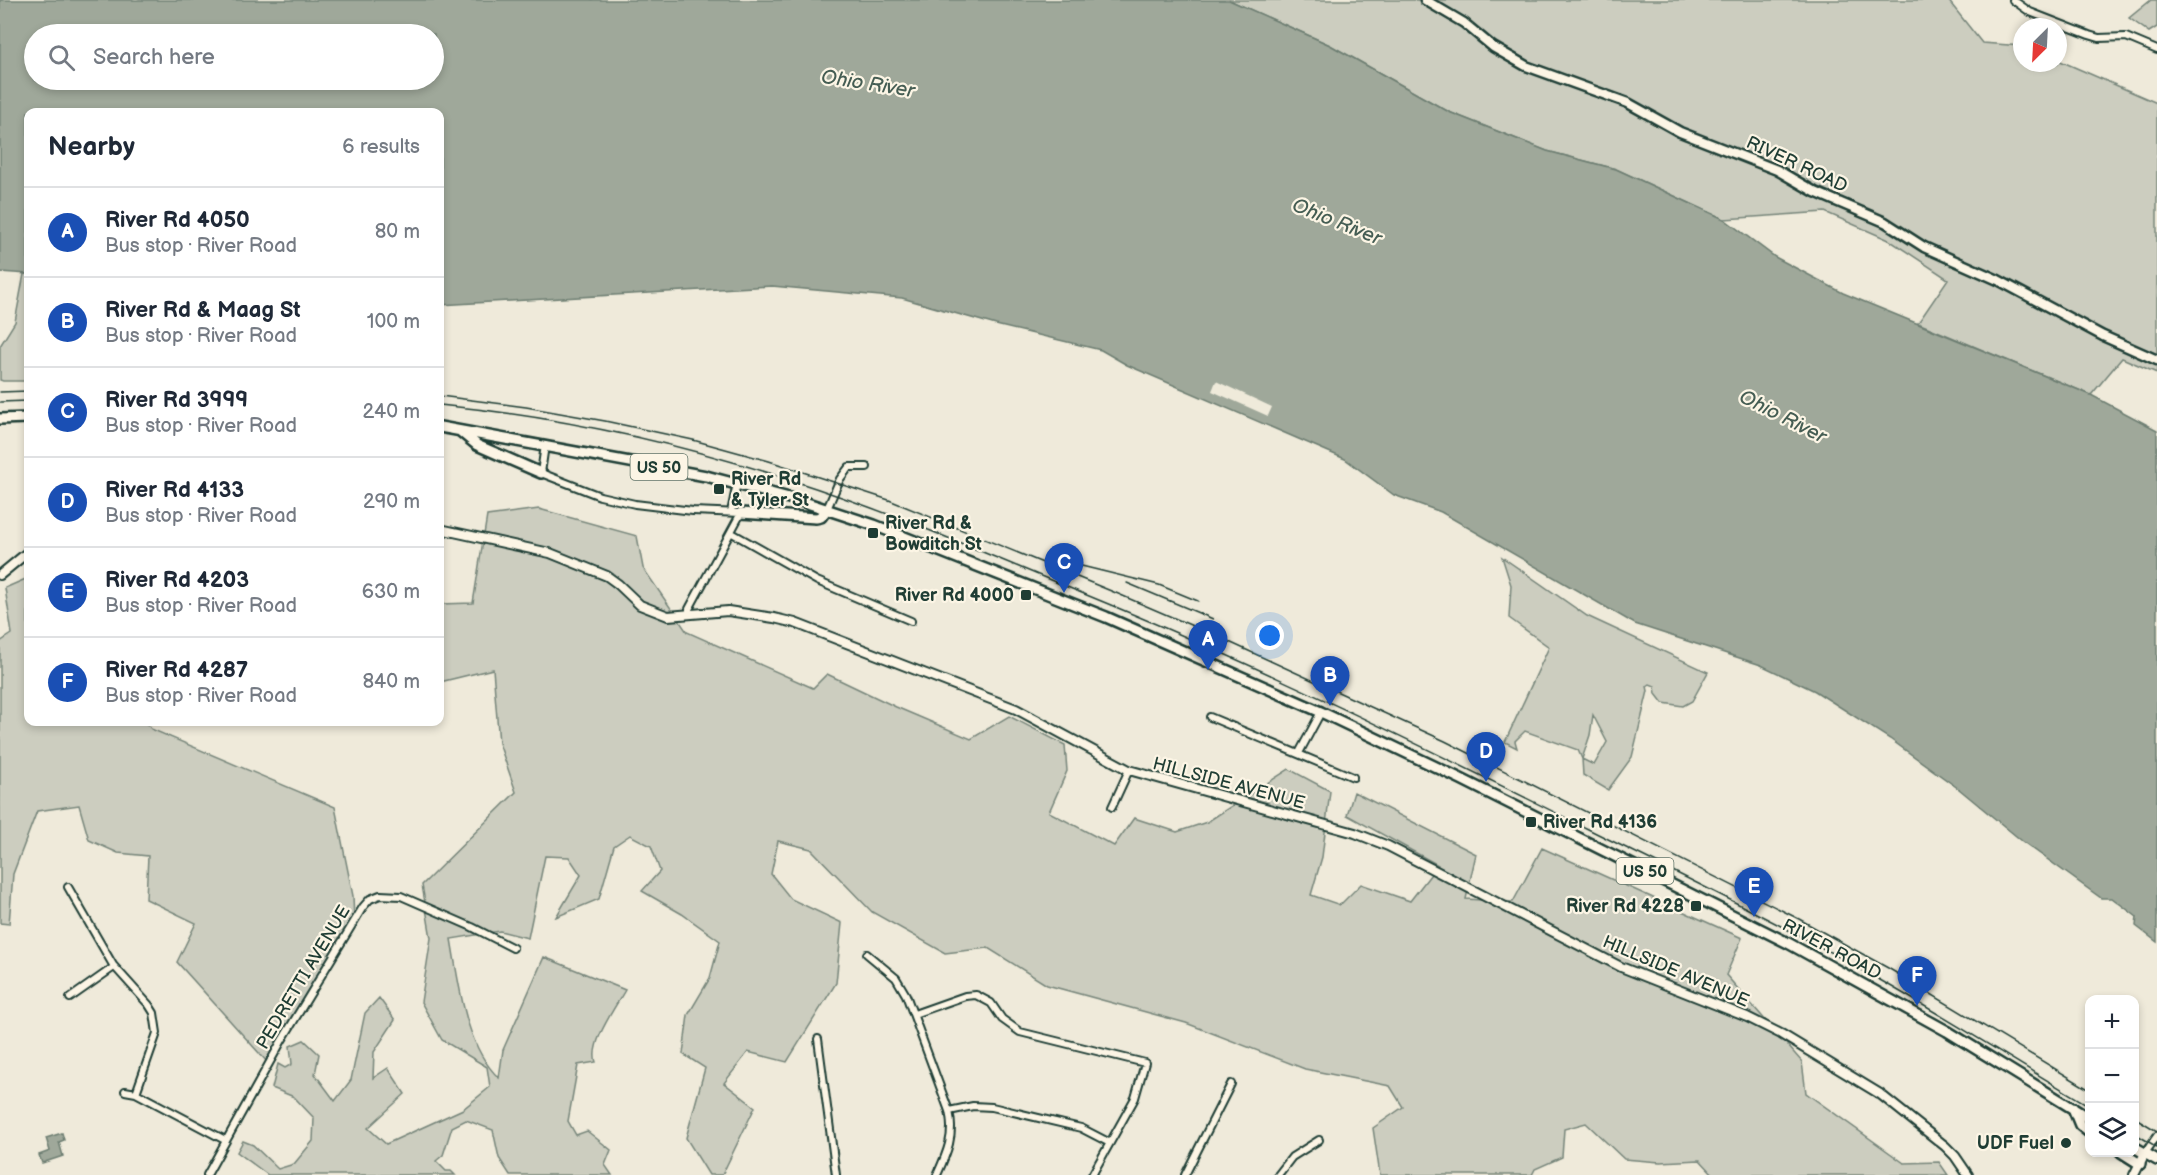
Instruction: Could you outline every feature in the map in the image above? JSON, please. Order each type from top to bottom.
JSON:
[{"type":"main road","name":"RIVER ROAD","points":[[1425,0],[1464,23],[1493,47],[1526,66],[1628,103],[1680,132],[1777,170],[1815,192],[1885,222],[1924,247],[1998,280],[2103,336],[2157,360]]},
{"type":"main road","points":[[0,419],[24,418]]},
{"type":"main road","name":"RIVER ROAD","points":[[444,428],[737,483],[874,525],[1106,617],[1321,712],[1461,778],[1788,944],[1937,1026],[2085,1116]]},
{"type":"main road","points":[[458,430],[477,445],[541,473]]},
{"type":"main road","points":[[741,513],[816,518],[821,517],[827,509]]},
{"type":"main road","points":[[2073,1108],[2080,1125],[2085,1128]]},
{"type":"main road","points":[[2139,1150],[2157,1160]]},
{"type":"main road","points":[[2129,1157],[2140,1164]]},
{"type":"street","points":[[2013,0],[2030,12],[2089,35],[2099,38],[2126,37],[2157,50]]},
{"type":"street","points":[[545,445],[541,473],[600,496],[635,504],[693,511],[741,513],[689,609],[689,615]]},
{"type":"street","points":[[827,509],[840,479],[849,467],[867,467]]},
{"type":"street","points":[[731,512],[737,483]]},
{"type":"street","name":"HILLSIDE AVENUE","points":[[444,530],[550,553],[607,576],[640,605],[668,616],[743,612],[818,631],[1016,709],[1129,771],[1373,839],[1621,967],[1747,1017],[1815,1053],[1880,1094],[1945,1146],[1968,1175]]},
{"type":"street","points":[[732,532],[817,581],[911,621]]},
{"type":"street","points":[[0,575],[24,555]]},
{"type":"street","points":[[1299,753],[1321,712]]},
{"type":"street","points":[[1210,717],[1353,777]]},
{"type":"street","points":[[1112,807],[1129,771]]},
{"type":"street","points":[[68,888],[114,967],[154,1013],[157,1033],[136,1092]]},
{"type":"street","name":"PEDRETTI AVENUE","points":[[207,1175],[287,1032],[370,899],[387,894],[401,896],[513,948]]},
{"type":"street","points":[[867,954],[896,978],[906,995],[949,1111],[952,1127],[951,1142],[937,1175]]},
{"type":"street","points":[[70,998],[114,967]]},
{"type":"street","points":[[914,1014],[965,996],[976,995],[991,1003],[1002,1019],[1020,1032],[1145,1063],[1135,1098],[1092,1175]]},
{"type":"street","points":[[818,1039],[836,1175]]},
{"type":"street","points":[[1185,1175],[1231,1084]]},
{"type":"street","points":[[125,1091],[136,1092],[225,1140]]},
{"type":"street","points":[[949,1111],[962,1107],[992,1107],[1081,1128],[1110,1143]]},
{"type":"street","points":[[2134,1175],[2157,1136]]},
{"type":"street","points":[[1278,1175],[1292,1157],[1319,1140]]},
{"type":"shaded area","points":[[1229,0],[1948,0],[1982,43],[2013,45],[2013,72],[2067,72],[2067,64],[2157,103],[2157,373],[2122,358],[2091,395],[1918,323],[1948,279],[1889,240],[1825,212],[1724,219],[1616,169],[1547,151],[1449,112],[1330,45]]},
{"type":"shaded area","points":[[2151,0],[2157,0],[2157,27],[2149,32],[2129,18]]},
{"type":"shaded area","points":[[24,274],[24,381],[3,381],[0,380],[0,346],[15,322]]},
{"type":"shaded area","points":[[539,509],[637,536],[643,568],[687,632],[813,688],[827,674],[971,739],[1009,716],[1065,745],[1067,771],[1049,812],[1114,846],[1134,818],[1177,832],[1207,822],[1289,769],[1330,791],[1322,857],[1311,895],[1340,905],[1361,884],[1410,901],[1438,865],[1347,815],[1354,792],[1476,854],[1466,899],[1513,902],[1542,848],[1742,938],[1726,975],[1802,1062],[1806,1093],[1904,1163],[1939,1162],[1948,1175],[1714,1175],[1700,1160],[1660,1162],[1624,1159],[1586,1123],[1564,1129],[1562,1157],[1535,1169],[1532,1175],[1380,1175],[1373,1128],[1403,1107],[1390,1086],[1305,1069],[1186,1023],[1047,985],[988,948],[945,953],[872,912],[811,849],[778,841],[771,874],[791,899],[842,923],[836,983],[787,1062],[748,1052],[724,1083],[755,1107],[722,1175],[709,1175],[686,1138],[705,1068],[683,1054],[688,1015],[710,978],[720,941],[682,914],[642,891],[660,871],[651,846],[630,835],[614,846],[599,899],[556,917],[581,875],[569,857],[545,856],[528,938],[500,931],[451,939],[465,1013],[471,1032],[478,1049],[499,1078],[503,1050],[544,957],[625,990],[599,1036],[595,1054],[596,1062],[578,1065],[568,1121],[576,1135],[587,1131],[611,1150],[605,1165],[612,1175],[510,1175],[499,1158],[493,1130],[466,1120],[452,1127],[443,1155],[436,1161],[446,1171],[451,1171],[455,1175],[268,1175],[237,1152],[243,1141],[253,1145],[278,1169],[294,1164],[313,1141],[314,1118],[294,1097],[272,1088],[278,1064],[285,1068],[292,1064],[290,1046],[304,1040],[319,1054],[315,1074],[335,1101],[351,1080],[365,1013],[379,998],[395,1020],[374,1052],[373,1078],[388,1068],[405,1094],[368,1128],[386,1144],[463,1109],[490,1087],[487,1067],[442,1040],[421,1002],[431,938],[422,885],[516,792],[499,743],[493,669],[444,681],[444,604],[473,603],[487,516]]},
{"type":"shaded area","points":[[1502,557],[1587,616],[1708,672],[1692,701],[1683,706],[1663,703],[1656,694],[1655,686],[1650,684],[1647,686],[1648,691],[1632,757],[1608,790],[1583,775],[1582,759],[1578,750],[1525,731],[1515,741],[1517,748],[1505,742],[1549,647],[1509,618],[1511,585]],"holes":[[[1593,715],[1607,742],[1594,765],[1582,759],[1590,735]]]},
{"type":"shaded area","points":[[24,580],[24,726],[149,726],[151,729],[335,807],[353,896],[354,921],[269,1064],[177,962],[196,923],[146,899],[148,856],[118,853],[89,840],[79,805],[37,811],[13,874],[9,924],[0,923],[0,642],[12,634],[5,588]]},
{"type":"water","name":"Ohio River","points":[[0,0],[1229,0],[1330,45],[1449,112],[1547,151],[1616,169],[1724,219],[1775,257],[1843,293],[2091,395],[2157,430],[2157,942],[2136,926],[2137,917],[2112,898],[2101,898],[2022,841],[1959,789],[1890,739],[1815,691],[1761,665],[1635,624],[1441,512],[1394,495],[1345,459],[1127,365],[1101,350],[996,325],[902,298],[772,286],[444,305],[444,108],[24,108],[24,274],[0,272]]},
{"type":"water","points":[[62,1133],[64,1140],[59,1142],[63,1156],[42,1163],[39,1155],[50,1151],[46,1138]]},
{"type":"pier","points":[[1216,381],[1272,407],[1268,416],[1212,391]]},
{"type":"railway","points":[[0,392],[24,391]]},
{"type":"railway","points":[[444,397],[526,407],[605,421],[693,440],[769,461],[889,500],[1116,593],[1216,636],[1445,741],[1799,919],[1888,968],[2085,1087]]},
{"type":"railway","points":[[0,402],[24,401]]},
{"type":"railway","points":[[444,405],[530,417],[619,433],[751,467],[831,493],[905,521],[1153,623],[1404,738],[1752,911],[1879,979],[2085,1103]]},
{"type":"railway","points":[[1049,558],[1159,585],[1198,601]]},
{"type":"railway","points":[[1127,583],[1213,619]]},
{"type":"railway","points":[[2139,1120],[2157,1131]]},
{"type":"railway","points":[[2139,1136],[2157,1147]]},
{"type":"place","name":"River Rd & Tyler St","points":[[719,489]]},
{"type":"place","name":"River Rd & Bowditch St","points":[[873,533]]},
{"type":"place","name":"River Rd 3999","points":[[1064,593]]},
{"type":"place","name":"River Rd 4000","points":[[1026,595]]},
{"type":"place","name":"River Rd 4050","points":[[1208,670]]},
{"type":"place","name":"River Rd & Maag St","points":[[1330,706]]},
{"type":"place","name":"River Rd 4133","points":[[1486,782]]},
{"type":"place","name":"River Rd 4136","points":[[1531,822]]},
{"type":"place","name":"River Rd 4228","points":[[1696,906]]},
{"type":"place","name":"River Rd 4203","points":[[1754,917]]},
{"type":"place","name":"River Rd 4287","points":[[1917,1006]]},
{"type":"place","name":"UDF Fuel","points":[[2066,1143]]}]
